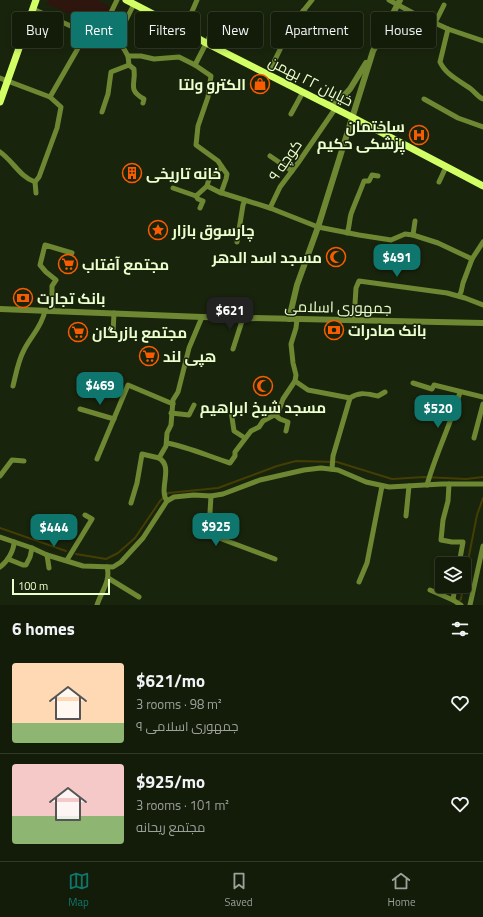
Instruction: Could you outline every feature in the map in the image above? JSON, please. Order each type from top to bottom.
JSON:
[{"type":"main road","points":[[0,100],[36,0]]},
{"type":"main road","name":"خیابان ۲۲ بهمن","points":[[126,0],[149,12]]},
{"type":"main road","name":"خیابان ۲۲ بهمن","points":[[200,39],[483,186]]},
{"type":"street","points":[[111,12],[117,0]]},
{"type":"street","points":[[192,12],[197,0]]},
{"type":"street","points":[[268,74],[292,25],[312,0]]},
{"type":"street","points":[[389,0],[399,2],[413,12]]},
{"type":"street","points":[[331,107],[350,89],[373,51],[399,2]]},
{"type":"street","points":[[127,18],[134,4]]},
{"type":"street","points":[[436,21],[444,5]]},
{"type":"street","points":[[33,9],[71,26]]},
{"type":"street","points":[[436,23],[448,29],[483,40]]},
{"type":"street","points":[[448,29],[440,62],[442,68],[483,99]]},
{"type":"street","points":[[195,65],[208,39]]},
{"type":"street","points":[[50,97],[78,48]]},
{"type":"street","points":[[123,48],[128,56],[129,65],[134,69],[134,92],[144,99],[143,103]]},
{"type":"street","points":[[289,318],[297,285],[318,227],[373,51]]},
{"type":"street","points":[[128,56],[141,56],[154,59],[179,57],[195,65],[211,76],[208,97],[198,126],[196,145],[218,161],[227,174],[221,193]]},
{"type":"street","points":[[102,112],[109,90],[111,72],[129,65]]},
{"type":"street","points":[[0,78],[7,82],[50,97],[61,107],[57,128],[39,176],[35,182],[36,193]]},
{"type":"street","points":[[291,114],[303,92]]},
{"type":"street","points":[[424,100],[458,118],[483,127]]},
{"type":"street","name":"کوچه ۹","points":[[270,208],[280,187],[327,122],[331,107]]},
{"type":"street","points":[[0,152],[21,173],[35,182]]},
{"type":"street","points":[[270,156],[292,171]]},
{"type":"street","points":[[208,186],[208,180],[222,167]]},
{"type":"street","points":[[438,182],[446,167]]},
{"type":"street","points":[[347,233],[350,226],[351,214],[364,181],[369,181],[372,176],[378,176]]},
{"type":"street","points":[[208,186],[221,193],[270,208],[318,227],[391,240],[405,234],[413,235],[438,243],[472,259]]},
{"type":"street","points":[[196,196],[208,186]]},
{"type":"street","points":[[173,188],[196,196],[198,199],[203,201],[200,208]]},
{"type":"street","points":[[237,242],[245,200]]},
{"type":"street","points":[[413,235],[416,221]]},
{"type":"street","points":[[459,296],[472,259],[483,242]]},
{"type":"street","points":[[52,311],[52,286],[56,280],[40,265],[45,245],[72,252]]},
{"type":"street","points":[[354,320],[356,288],[360,281],[447,293],[483,305]]},
{"type":"street","name":"جمهوری اسلامی","points":[[0,309],[202,317],[483,323]]},
{"type":"street","points":[[13,386],[24,350],[43,322],[45,311]]},
{"type":"street","points":[[113,333],[114,313]]},
{"type":"street","points":[[159,458],[166,446],[167,433],[171,425],[173,404],[178,392],[190,348],[202,317]]},
{"type":"street","points":[[233,349],[243,318]]},
{"type":"street","points":[[166,444],[189,448],[207,456],[230,463],[235,456],[235,452],[251,431],[278,413],[283,399],[295,380],[296,375],[291,344],[297,319]]},
{"type":"street","points":[[295,380],[308,390],[350,398]]},
{"type":"street","points":[[413,383],[432,389],[434,385],[483,397]]},
{"type":"street","points":[[97,459],[128,385],[173,404]]},
{"type":"street","points":[[332,469],[333,456],[350,398],[356,394],[378,396],[384,392]]},
{"type":"street","points":[[427,485],[431,470],[454,412],[460,392]]},
{"type":"street","points":[[474,438],[483,404]]},
{"type":"street","points":[[171,413],[190,416],[194,405]]},
{"type":"street","points":[[80,409],[114,419]]},
{"type":"street","points":[[231,411],[234,431],[245,438]]},
{"type":"street","points":[[275,415],[288,422],[286,431]]},
{"type":"street","points":[[0,537],[47,555],[83,566],[114,567],[129,554],[143,538],[165,498],[166,466],[164,461],[159,458],[142,454],[137,483],[131,502]]},
{"type":"street","points":[[0,476],[12,460],[24,461]]},
{"type":"street","points":[[165,498],[223,494],[260,480],[304,470],[321,468],[338,470],[366,482],[389,487],[483,484]]},
{"type":"street","points":[[449,484],[448,501],[443,520],[441,540],[463,542],[460,557]]},
{"type":"street","points":[[359,582],[367,563],[382,486]]},
{"type":"street","points":[[406,516],[409,486]]},
{"type":"street","points":[[211,496],[209,530],[211,535],[276,559]]},
{"type":"street","points":[[67,560],[92,519],[85,515]]},
{"type":"street","points":[[0,567],[8,559],[14,546],[14,542]]},
{"type":"street","points":[[470,605],[483,546]]},
{"type":"street","points":[[8,559],[26,565],[30,558],[32,548]]},
{"type":"street","points":[[47,555],[49,568]]},
{"type":"street","points":[[97,605],[108,578],[108,567]]},
{"type":"street","points":[[108,578],[139,597]]},
{"type":"street","points":[[430,590],[460,605]]},
{"type":"street","points":[[454,601],[455,593]]},
{"type":"shaded area","points":[[49,0],[98,0],[111,8],[109,12],[71,12],[71,15],[46,4]]},
{"type":"waterway","points":[[76,554],[106,559],[118,553],[135,538],[160,501],[168,493],[218,488],[277,466],[296,461],[337,462],[392,479],[424,477],[466,479],[483,477]]},
{"type":"waterway","points":[[469,557],[477,515],[483,498]]},
{"type":"waterway","points":[[0,528],[66,551]]},
{"type":"waterway","points":[[456,605],[461,599],[462,593]]},
{"type":"place","name":"الکترو ولتا","points":[[260,84]]},
{"type":"place","name":"ساختمان پزشکی حکیم","points":[[419,135]]},
{"type":"place","name":"خانه تاریخی","points":[[132,173]]},
{"type":"place","name":"چارسوق بازار","points":[[158,230]]},
{"type":"place","name":"مسجد اسد الدهر","points":[[336,257]]},
{"type":"place","name":"مجتمع آفتاب","points":[[68,264]]},
{"type":"place","name":"بانک تجارت","points":[[23,298]]},
{"type":"place","name":"بانک صادرات","points":[[334,330]]},
{"type":"place","name":"مجتمع بازرگان","points":[[78,332]]},
{"type":"place","name":"هپی لند","points":[[149,356]]},
{"type":"place","name":"مسجد شیخ ابراهیم","points":[[263,386]]}]
